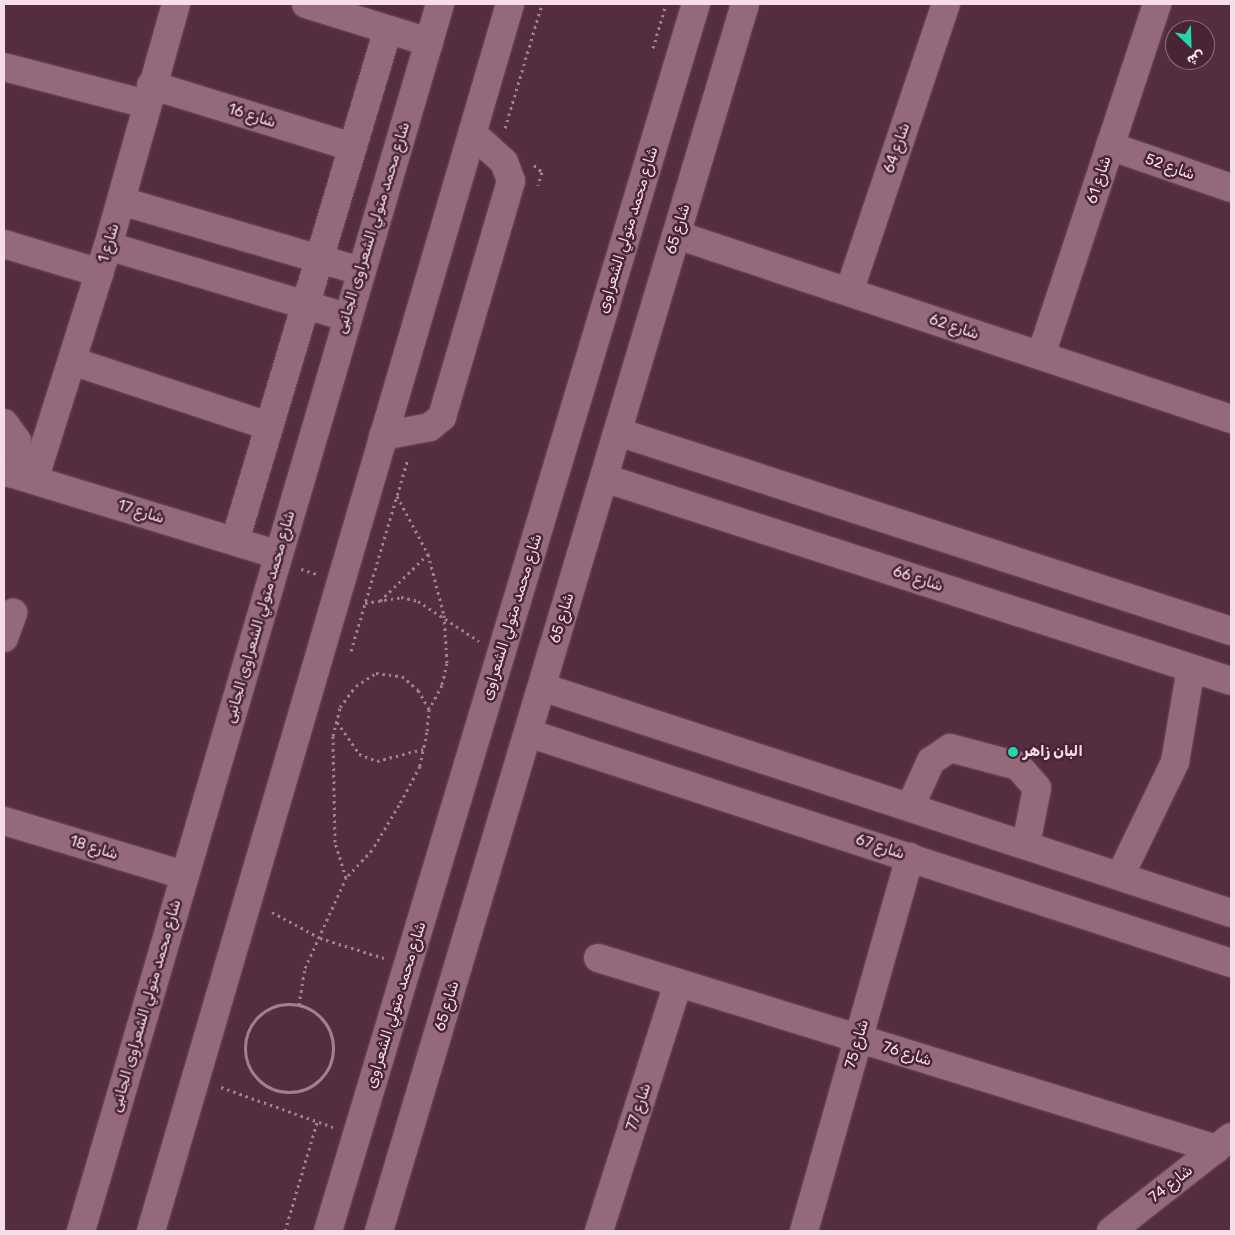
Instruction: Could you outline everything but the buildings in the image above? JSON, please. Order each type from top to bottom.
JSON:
[{"type":"street","name":"شارع 1","points":[[16,475],[72,360],[108,246],[149,94],[176,4]]},
{"type":"street","points":[[306,4],[428,42]]},
{"type":"street","name":"شارع محمد متولي الشعراوى الجانبى","points":[[81,1231],[346,317],[440,4]]},
{"type":"street","points":[[151,1231],[208,1084],[342,580],[510,4]]},
{"type":"street","name":"شارع محمد متولي الشعراوى","points":[[328,1231],[696,4]]},
{"type":"street","name":"شارع 65","points":[[379,1231],[745,4]]},
{"type":"street","name":"شارع 64","points":[[849,292],[946,4]]},
{"type":"street","name":"شارع 61","points":[[1041,355],[1157,4]]},
{"type":"street","points":[[234,541],[388,29]]},
{"type":"street","name":"شارع 16","points":[[4,66],[149,94],[353,147]]},
{"type":"street","points":[[383,436],[430,426],[442,416],[509,190],[509,167],[472,133]]},
{"type":"street","name":"شارع 52","points":[[1110,146],[1231,188]]},
{"type":"street","points":[[121,201],[361,271]]},
{"type":"street","name":"شارع 62","points":[[677,235],[1231,419]]},
{"type":"street","points":[[4,244],[100,273]]},
{"type":"street","points":[[108,246],[346,317]]},
{"type":"street","points":[[72,360],[269,426]]},
{"type":"street","points":[[4,423],[17,441],[16,475]]},
{"type":"street","points":[[618,432],[1231,631]]},
{"type":"street","name":"شارع 17","points":[[16,475],[234,541],[277,559]]},
{"type":"street","name":"شارع 66","points":[[604,478],[1231,681]]},
{"type":"street","points":[[4,638],[13,613]]},
{"type":"street","points":[[1120,876],[1175,762],[1191,668]]},
{"type":"street","points":[[542,687],[1026,844],[1231,913]]},
{"type":"street","name":"شارع 67","points":[[528,733],[1231,963]]},
{"type":"street","points":[[910,807],[931,761],[950,748],[1018,766],[1037,788],[1026,844]]},
{"type":"street","name":"شارع 18","points":[[4,821],[184,876]]},
{"type":"street","name":"شارع 75","points":[[804,1231],[910,857]]},
{"type":"street","name":"شارع 76","points":[[598,958],[858,1039],[1224,1143]]},
{"type":"street","name":"شارع 77","points":[[599,1231],[678,983]]},
{"type":"street","name":"شارع 74","points":[[1112,1231],[1224,1143]]},
{"type":"path","points":[[502,136],[542,4]]},
{"type":"path","points":[[529,160],[542,172],[536,191]]},
{"type":"path","points":[[348,660],[411,450]]},
{"type":"path","points":[[299,1005],[305,968],[346,878],[372,850],[420,766],[429,709],[442,685],[447,663],[444,615],[428,554],[397,496]]},
{"type":"path","points":[[380,601],[428,554]]},
{"type":"path","points":[[277,559],[342,580]]},
{"type":"path","points":[[365,603],[418,600],[444,615],[479,641]]},
{"type":"path","points":[[346,878],[335,842],[332,802],[337,722],[356,686],[376,674],[402,676],[418,690],[429,709]]},
{"type":"path","points":[[328,726],[337,698]]},
{"type":"path","points":[[337,722],[359,754],[377,761],[424,748]]},
{"type":"path","points":[[270,921],[274,906]]},
{"type":"path","points":[[272,912],[320,938],[385,958]]},
{"type":"path","points":[[299,1005],[325,1020],[333,1038],[333,1058],[326,1075],[285,1094],[266,1086],[250,1070],[243,1046],[246,1029],[260,1012],[299,1005]]},
{"type":"path","points":[[208,1084],[222,1078]]},
{"type":"path","points":[[208,1084],[356,1137]]},
{"type":"path","points":[[208,1084],[217,1096]]},
{"type":"path","points":[[285,1231],[317,1122]]},
{"type":"place","name":"البان زاهر","points":[[1013,752]]}]
